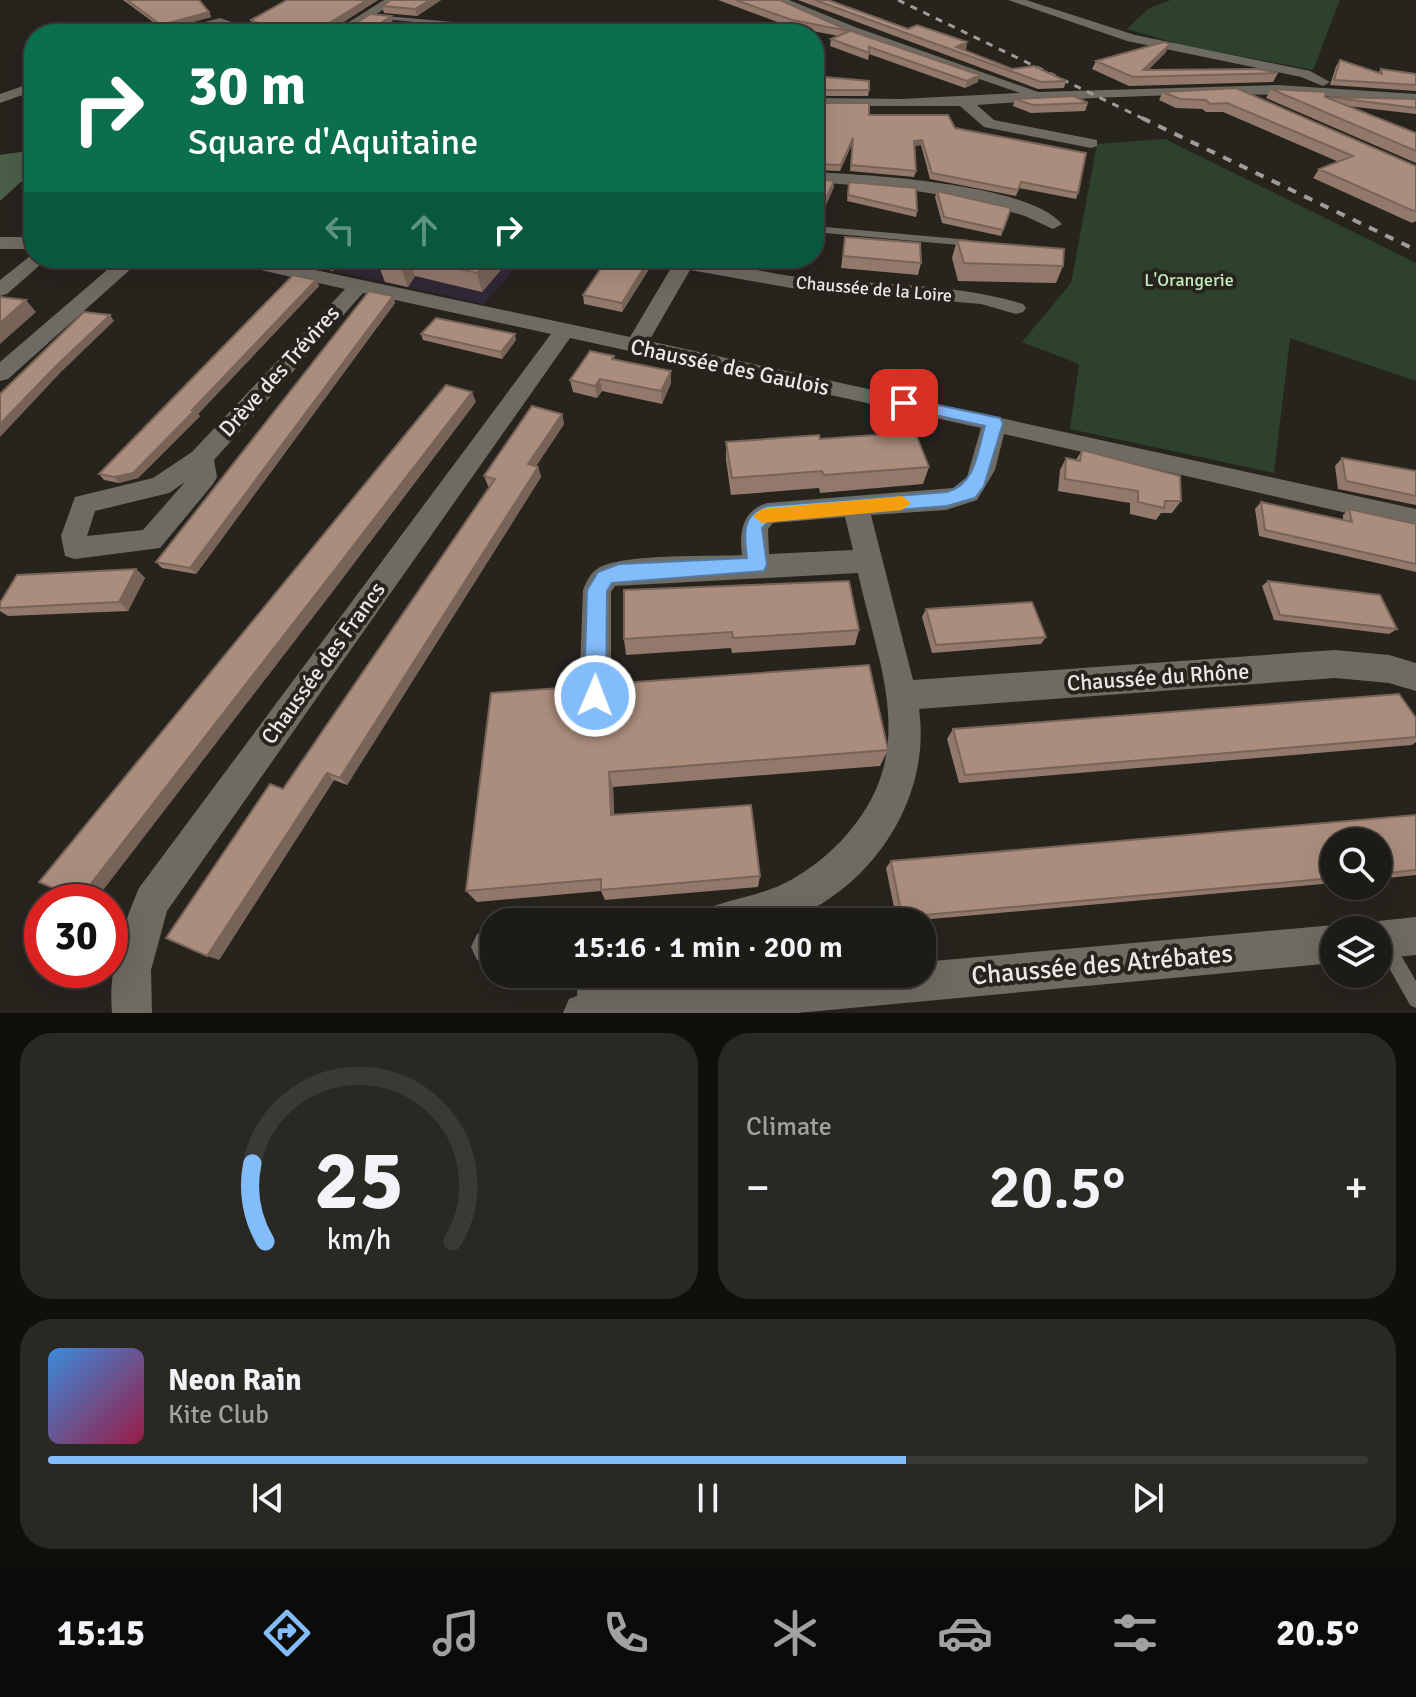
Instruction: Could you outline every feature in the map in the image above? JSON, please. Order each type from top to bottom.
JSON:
[{"type":"street","points":[[354,24],[392,0]]},
{"type":"street","points":[[779,0],[850,30],[1043,97]]},
{"type":"street","points":[[1014,0],[1132,38],[1305,74],[1337,90]]},
{"type":"street","points":[[194,24],[219,15],[237,24]]},
{"type":"street","points":[[0,99],[24,90]]},
{"type":"street","points":[[1230,90],[1266,106]]},
{"type":"street","points":[[824,102],[878,105],[1230,90],[1337,90],[1416,98]]},
{"type":"street","points":[[965,102],[989,124],[1091,143]]},
{"type":"street","points":[[824,177],[875,180],[954,193],[1034,210],[1053,224]]},
{"type":"street","points":[[0,243],[24,243]]},
{"type":"street","points":[[0,290],[26,268]]},
{"type":"street","points":[[0,374],[122,268]]},
{"type":"street","name":"Chaussée des Gaulois","points":[[277,268],[994,423],[1416,519]]},
{"type":"street","points":[[635,346],[680,268]]},
{"type":"street","name":"Chaussée de la Loire","points":[[724,268],[791,282],[983,298],[1016,308]]},
{"type":"street","name":"Drève des Trévires","points":[[201,458],[204,477],[150,540],[75,548],[74,536],[84,504],[160,486],[201,458],[358,286]]},
{"type":"street","name":"Chaussée des Francs","points":[[132,1013],[127,988],[152,901],[563,332]]},
{"type":"street","points":[[757,565],[753,528],[757,519],[767,513],[947,499],[968,493],[977,481],[994,423]]},
{"type":"street","points":[[774,908],[805,894],[849,860],[879,825],[900,780],[907,748],[899,696],[856,506]]},
{"type":"street","points":[[595,696],[597,590],[605,578],[619,572],[869,561]]},
{"type":"street","name":"Chaussée du Rhône","points":[[899,696],[1335,664],[1389,669],[1416,677]]},
{"type":"street","name":"Chaussée des Atrébates","points":[[592,1000],[684,988],[832,1001],[1320,946]]},
{"type":"lane","points":[[367,16],[454,24]]},
{"type":"lane","points":[[824,230],[981,244]]},
{"type":"lane","points":[[1392,939],[1416,999]]},
{"type":"shaded area","points":[[321,268],[515,268],[484,304]]},
{"type":"green space","points":[[1171,0],[1340,0],[1313,70],[1182,45],[1127,29],[1149,8]]},
{"type":"green space","name":"L'Orangerie","points":[[1165,139],[1416,263],[1416,381],[1290,338],[1274,473],[1070,429],[1079,364],[1022,342],[1071,283],[1097,144]]},
{"type":"green space","points":[[24,151],[24,179],[0,201],[0,155]]},
{"type":"building","points":[[127,0],[199,0],[209,12],[165,24],[160,24]]},
{"type":"building","points":[[287,0],[367,0],[328,24],[260,24],[251,20]]},
{"type":"building","points":[[391,0],[430,0],[415,9],[382,6]]},
{"type":"building","points":[[736,0],[780,0],[845,29],[980,75],[967,81],[869,47],[869,53],[831,39],[850,31],[792,20]]},
{"type":"building","points":[[815,0],[828,0],[908,29],[917,25],[967,42],[956,47],[1012,69],[1034,66],[1066,81],[1041,82]]},
{"type":"building","points":[[370,14],[391,16],[379,24],[355,24]]},
{"type":"building","points":[[1164,42],[1170,44],[1143,70],[1258,69],[1278,73],[1133,77],[1096,61]]},
{"type":"building","points":[[1340,60],[1382,74],[1381,69],[1416,74],[1416,85],[1334,80]]},
{"type":"building","points":[[824,77],[869,81],[869,90],[824,90]]},
{"type":"building","points":[[1236,88],[1416,166],[1416,212],[1319,169],[1353,156],[1227,103],[1210,104],[1206,100],[1180,99],[1163,92]]},
{"type":"building","points":[[1271,89],[1326,92],[1325,97],[1416,133],[1416,151]]},
{"type":"building","points":[[1074,96],[1088,103],[1033,105],[1015,99]]},
{"type":"building","points":[[1329,97],[1416,99],[1416,108]]},
{"type":"building","points":[[824,103],[869,103],[869,115],[948,115],[955,128],[1086,153],[1078,193],[1021,182],[1018,190],[932,173],[922,140],[914,141],[916,171],[851,165],[853,138],[841,165],[824,164]]},
{"type":"building","points":[[824,180],[834,181],[825,201]]},
{"type":"building","points":[[849,182],[916,188],[917,211],[848,195]]},
{"type":"building","points":[[937,191],[1011,208],[1003,230],[944,217]]},
{"type":"building","points":[[845,237],[920,243],[921,263],[843,256]]},
{"type":"building","points":[[957,240],[1064,249],[1063,266],[964,263]]},
{"type":"building","points":[[455,268],[481,268],[477,273]]},
{"type":"building","points":[[601,268],[644,268],[622,303],[583,295]]},
{"type":"building","points":[[293,275],[316,280],[192,410],[195,410],[133,473],[114,477],[99,474]]},
{"type":"building","points":[[369,291],[393,296],[190,568],[156,562]]},
{"type":"building","points":[[0,297],[26,300],[0,323]]},
{"type":"building","points":[[84,312],[110,315],[0,424],[0,394]]},
{"type":"building","points":[[436,318],[515,334],[501,352],[421,334]]},
{"type":"building","points":[[590,351],[614,356],[612,359],[671,371],[661,391],[600,379],[595,386],[570,380]]},
{"type":"building","points":[[446,385],[472,392],[91,884],[39,882]]},
{"type":"building","points":[[532,406],[562,414],[528,464],[538,467],[340,778],[327,773],[207,956],[166,938],[270,784],[283,789],[495,479],[484,476]]},
{"type":"building","points":[[915,432],[929,467],[824,475],[822,471],[732,478],[726,442],[819,435],[820,439]]},
{"type":"building","points":[[1082,450],[1180,476],[1181,501],[1165,501],[1164,508],[1138,502],[1138,491],[1065,479],[1066,458],[1080,461]]},
{"type":"building","points":[[1342,458],[1416,471],[1416,496],[1346,481]]},
{"type":"building","points":[[1261,502],[1352,522],[1349,509],[1416,524],[1416,564],[1265,530]]},
{"type":"building","points":[[136,569],[119,602],[0,608],[17,575]]},
{"type":"building","points":[[849,581],[859,630],[733,638],[732,632],[624,639],[624,590]]},
{"type":"building","points":[[1268,581],[1380,595],[1397,629],[1280,615]]},
{"type":"building","points":[[1032,602],[1046,637],[936,645],[926,609]]},
{"type":"building","points":[[869,665],[888,750],[609,772],[611,815],[751,805],[760,876],[601,890],[601,879],[466,891],[491,693],[574,687],[592,697],[603,692],[608,684]]},
{"type":"building","points":[[1399,694],[1416,718],[1416,737],[965,775],[953,729]]},
{"type":"building","points":[[1416,815],[1416,870],[1392,873],[1392,828],[1320,828],[1320,879],[936,914],[936,908],[900,908],[891,861]]},
{"type":"railway","points":[[898,0],[1146,120]]},
{"type":"railway","points":[[1142,118],[1416,250]]},
{"type":"slow traffic","points":[[762,516],[767,513],[902,503]]},
{"type":"route","points":[[595,696],[597,590],[605,578],[619,572],[757,565],[753,528],[757,519],[767,513],[947,499],[968,493],[977,481],[994,423],[904,403]]}]
